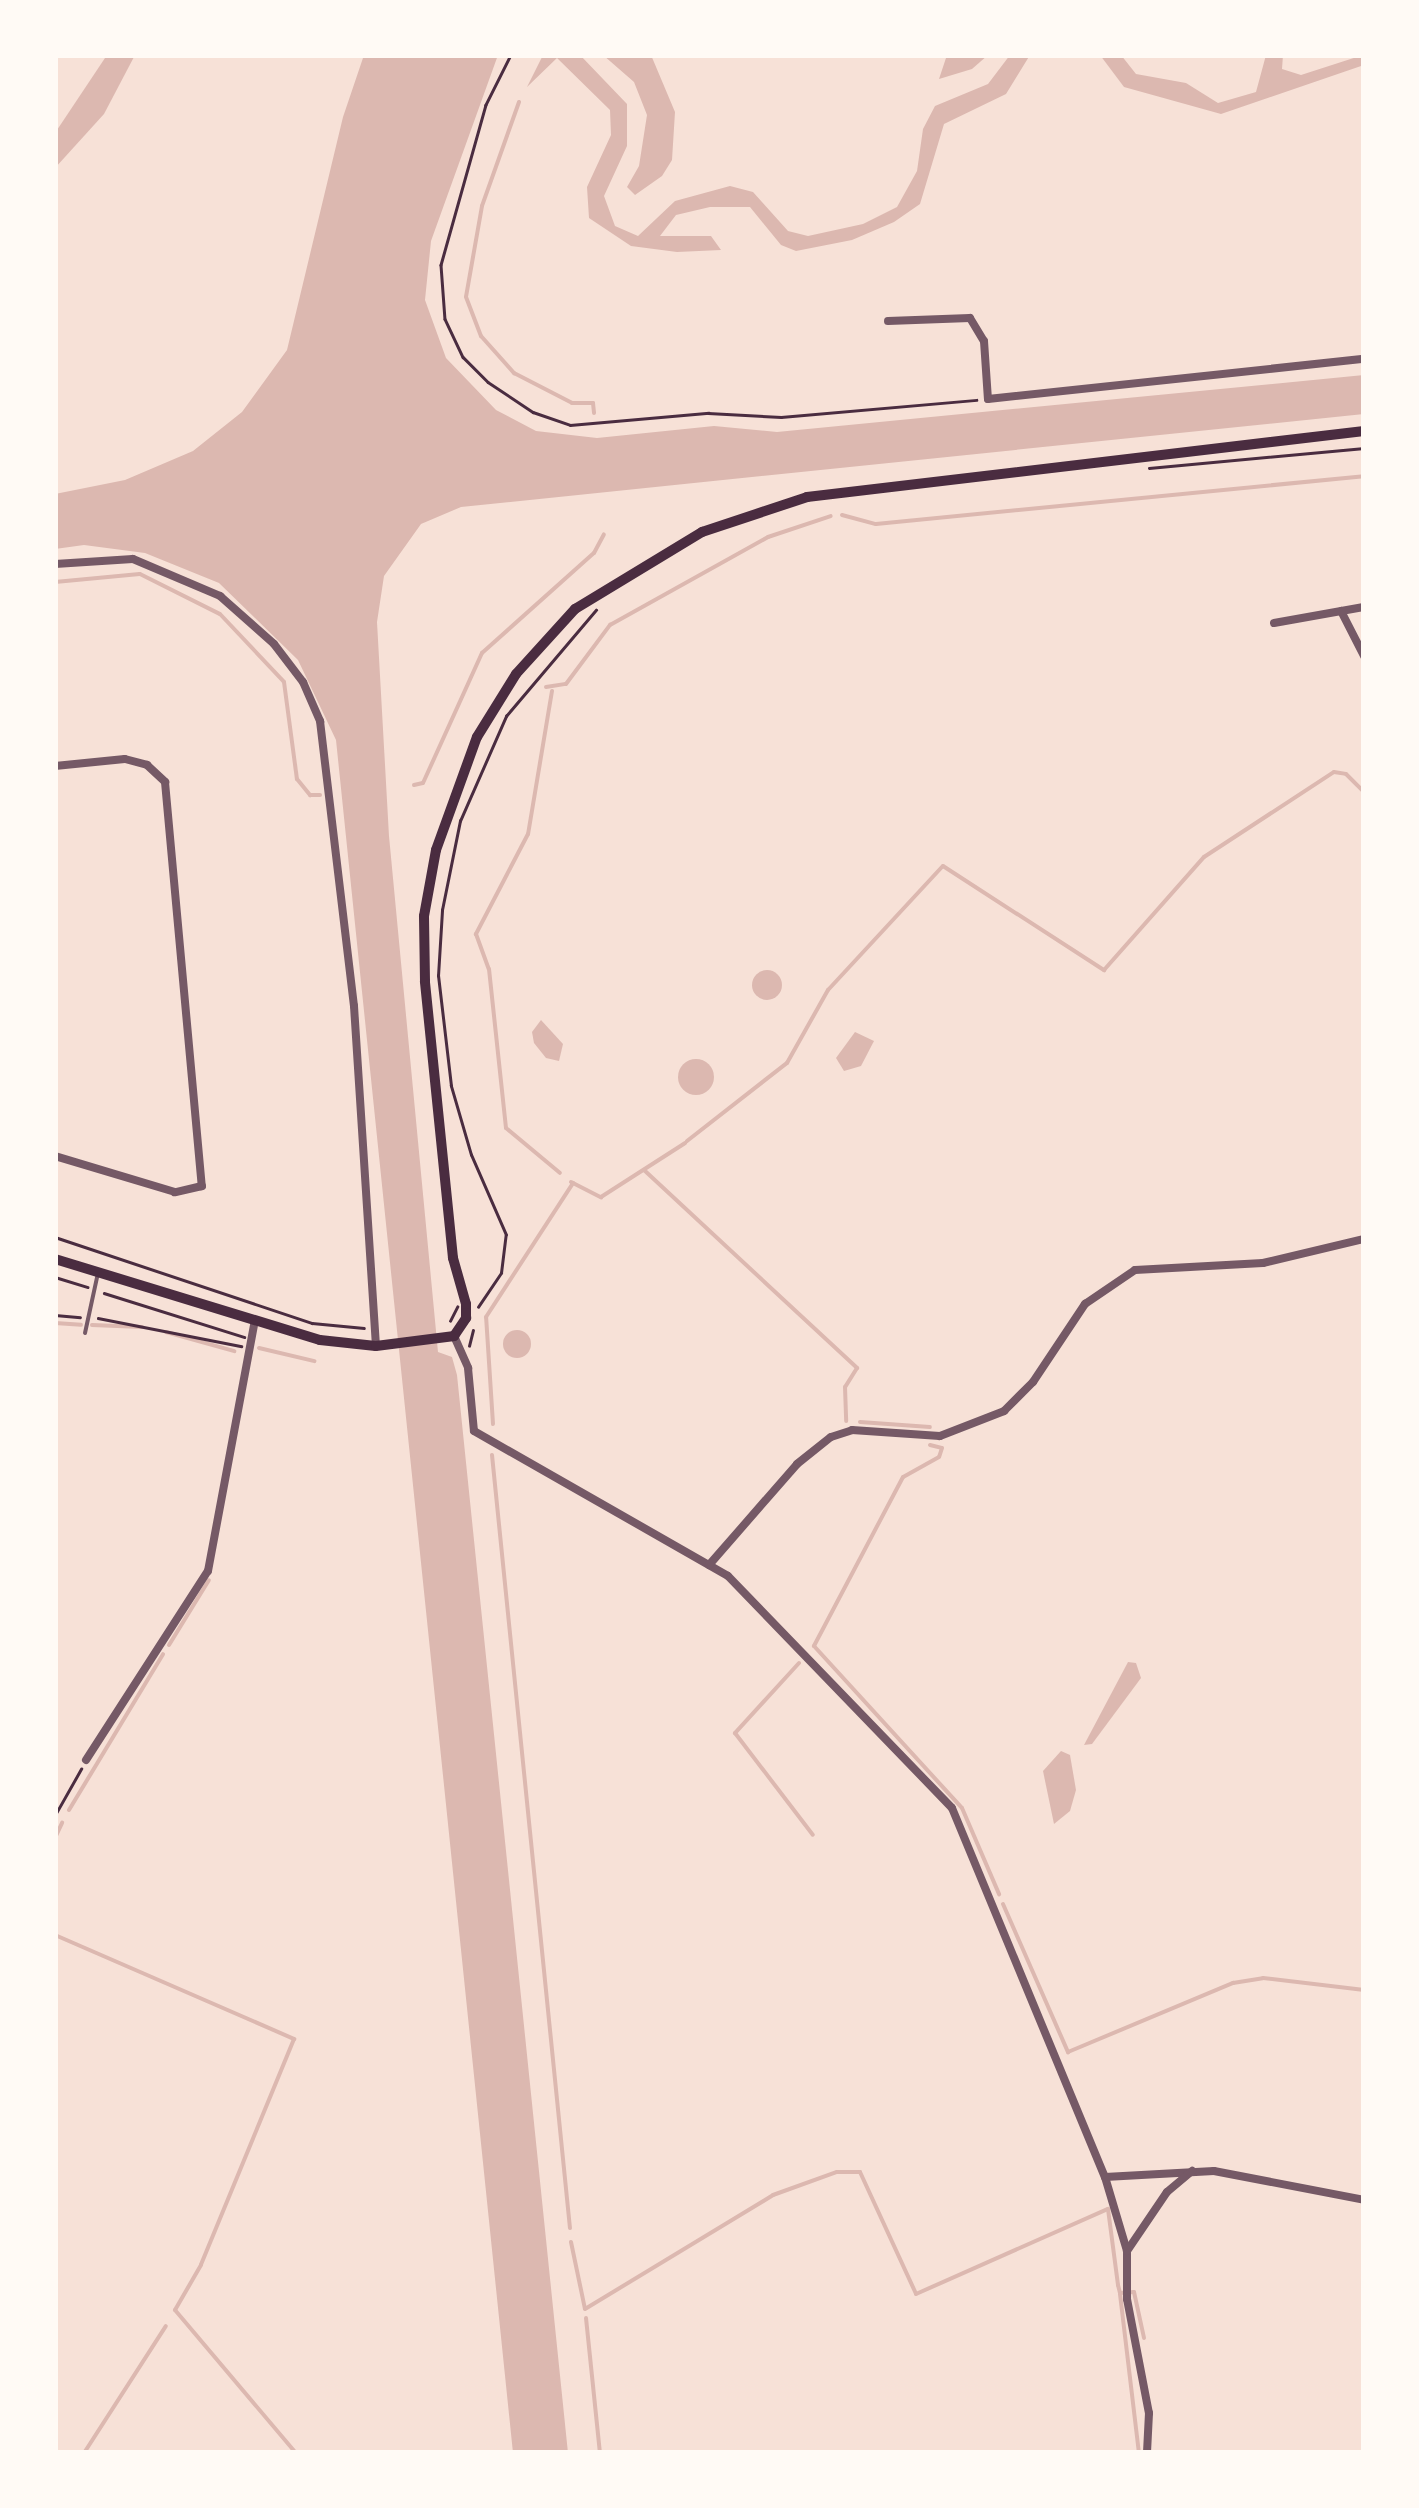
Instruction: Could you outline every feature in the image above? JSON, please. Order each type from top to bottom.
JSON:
[{"type":"main road","points":[[55,1259],[320,1340],[376,1346],[450,1338],[466,1318],[466,1304],[449,1219],[424,916],[441,832],[477,737],[516,674],[575,608],[702,532],[807,497],[1078,460],[1364,431]]},
{"type":"street","points":[[888,321],[970,318],[984,341],[988,399],[1364,359]]},
{"type":"street","points":[[55,564],[134,558],[220,596],[303,682],[320,720],[354,1006],[376,1346]]},
{"type":"street","points":[[1274,623],[1364,607]]},
{"type":"street","points":[[1341,610],[1364,656]]},
{"type":"street","points":[[55,766],[124,759],[147,765],[164,782],[202,1186],[175,1192],[55,1156]]},
{"type":"street","points":[[709,1565],[797,1464],[830,1437],[852,1430],[940,1436],[1004,1412],[1033,1382],[1086,1304],[1135,1270],[1183,1262],[1263,1263],[1364,1239]]},
{"type":"street","points":[[86,1760],[208,1571],[255,1320]]},
{"type":"street","points":[[450,1338],[468,1368],[474,1432],[709,1565],[952,1808],[1105,2178],[1127,2251],[1126,2300],[1149,2413],[1147,2453]]},
{"type":"street","points":[[1105,2178],[1192,2171],[1247,2174],[1364,2200]]},
{"type":"street","points":[[1127,2251],[1167,2192],[1192,2171]]},
{"type":"lane","points":[[85,1333],[98,1272]]},
{"type":"path","points":[[511,55],[486,105],[441,265],[445,319],[463,357],[500,392],[570,425],[708,413],[782,417],[988,399]]},
{"type":"path","points":[[1138,469],[1364,448]]},
{"type":"path","points":[[482,1298],[500,1273],[506,1235],[471,1155],[451,1086],[438,976],[445,896],[468,797],[506,716],[601,606]]},
{"type":"path","points":[[55,1237],[312,1323],[375,1330]]},
{"type":"path","points":[[55,1276],[250,1339]]},
{"type":"path","points":[[450,1324],[462,1305]]},
{"type":"path","points":[[55,1316],[157,1326],[241,1347],[250,1339]]},
{"type":"path","points":[[55,1816],[86,1760]]},
{"type":"shaded area","points":[[107,55],[135,55],[104,114],[55,168],[55,133]]},
{"type":"shaded area","points":[[364,55],[498,55],[431,241],[425,300],[446,358],[496,410],[536,431],[597,438],[714,426],[777,432],[1364,375],[1364,414],[461,507],[421,524],[384,576],[377,622],[389,836],[438,1352],[452,1357],[457,1375],[568,2453],[513,2453],[336,740],[298,660],[219,583],[145,553],[84,545],[55,549],[55,494],[125,480],[193,451],[242,412],[287,350],[343,117]]},
{"type":"shaded area","points":[[543,55],[580,55],[627,104],[627,146],[604,196],[615,226],[638,236],[675,201],[730,186],[753,192],[788,231],[808,236],[863,224],[897,207],[917,171],[923,129],[935,106],[988,84],[1010,55],[1030,55],[1006,94],[944,124],[920,204],[894,222],[852,240],[796,251],[781,245],[750,207],[710,207],[676,215],[660,236],[711,236],[721,250],[677,252],[631,246],[589,218],[587,187],[611,135],[610,110],[557,58],[527,87]]},
{"type":"shaded area","points":[[603,55],[651,55],[675,112],[672,160],[662,176],[635,195],[627,187],[639,166],[647,115],[634,82]]},
{"type":"shaded area","points":[[947,55],[988,55],[972,69],[939,79]]},
{"type":"shaded area","points":[[1100,55],[1121,55],[1136,74],[1186,83],[1218,103],[1256,92],[1266,55],[1283,55],[1282,69],[1301,75],[1363,55],[1364,65],[1221,114],[1124,87]]},
{"type":"shaded area","points":[[767,970],[778,974],[782,985],[778,996],[767,1000],[756,996],[752,985],[756,974]]},
{"type":"shaded area","points":[[541,1020],[563,1044],[559,1061],[546,1058],[534,1043],[532,1032]]},
{"type":"shaded area","points":[[855,1032],[874,1041],[861,1066],[844,1071],[836,1058]]},
{"type":"shaded area","points":[[696,1059],[709,1064],[714,1077],[709,1090],[696,1095],[683,1090],[678,1077],[683,1064]]},
{"type":"shaded area","points":[[517,1330],[527,1334],[531,1344],[527,1354],[517,1358],[507,1354],[503,1344],[507,1334]]},
{"type":"shaded area","points":[[1128,1662],[1136,1663],[1141,1678],[1092,1744],[1084,1745]]},
{"type":"shaded area","points":[[1061,1751],[1070,1755],[1076,1790],[1070,1811],[1054,1824],[1043,1771]]},
{"type":"waterway","points":[[519,102],[482,206],[466,297],[481,336],[514,373],[572,403],[593,403],[594,413]]},
{"type":"waterway","points":[[842,515],[876,524],[1364,476]]},
{"type":"waterway","points":[[546,687],[566,684],[610,625],[768,537],[831,516]]},
{"type":"waterway","points":[[414,785],[423,783],[482,653],[594,553],[604,534]]},
{"type":"waterway","points":[[55,582],[140,574],[220,614],[284,682],[297,779],[310,795],[320,795]]},
{"type":"waterway","points":[[552,691],[528,834],[476,934],[489,969],[506,1128],[560,1173]]},
{"type":"waterway","points":[[687,1141],[787,1063],[828,990],[943,866],[1104,970],[1204,857],[1334,772],[1346,774],[1364,792]]},
{"type":"waterway","points":[[571,1182],[601,1197],[685,1143]]},
{"type":"waterway","points":[[644,1170],[857,1368],[845,1387],[846,1421]]},
{"type":"waterway","points":[[493,1424],[486,1317],[573,1183]]},
{"type":"waterway","points":[[55,1323],[81,1325]]},
{"type":"waterway","points":[[92,1325],[142,1327]]},
{"type":"waterway","points":[[166,1332],[234,1351]]},
{"type":"waterway","points":[[259,1348],[314,1361]]},
{"type":"waterway","points":[[860,1422],[930,1427]]},
{"type":"waterway","points":[[930,1445],[942,1448],[939,1457],[903,1477],[814,1646],[962,1808],[999,1894]]},
{"type":"waterway","points":[[492,1455],[570,2228]]},
{"type":"waterway","points":[[169,1645],[209,1580]]},
{"type":"waterway","points":[[69,1810],[163,1654]]},
{"type":"waterway","points":[[799,1663],[735,1733],[813,1835]]},
{"type":"waterway","points":[[55,1838],[62,1823]]},
{"type":"waterway","points":[[1003,1904],[1068,2052],[1233,1983],[1263,1978],[1364,1990]]},
{"type":"waterway","points":[[55,1935],[294,2039],[201,2265],[175,2310],[296,2453]]},
{"type":"waterway","points":[[571,2242],[585,2309],[773,2195],[837,2172],[860,2172],[916,2294],[1108,2209],[1120,2293],[1134,2292],[1144,2338]]},
{"type":"waterway","points":[[1120,2294],[1139,2453]]},
{"type":"waterway","points":[[586,2318],[600,2453]]},
{"type":"waterway","points":[[84,2453],[166,2326]]}]
